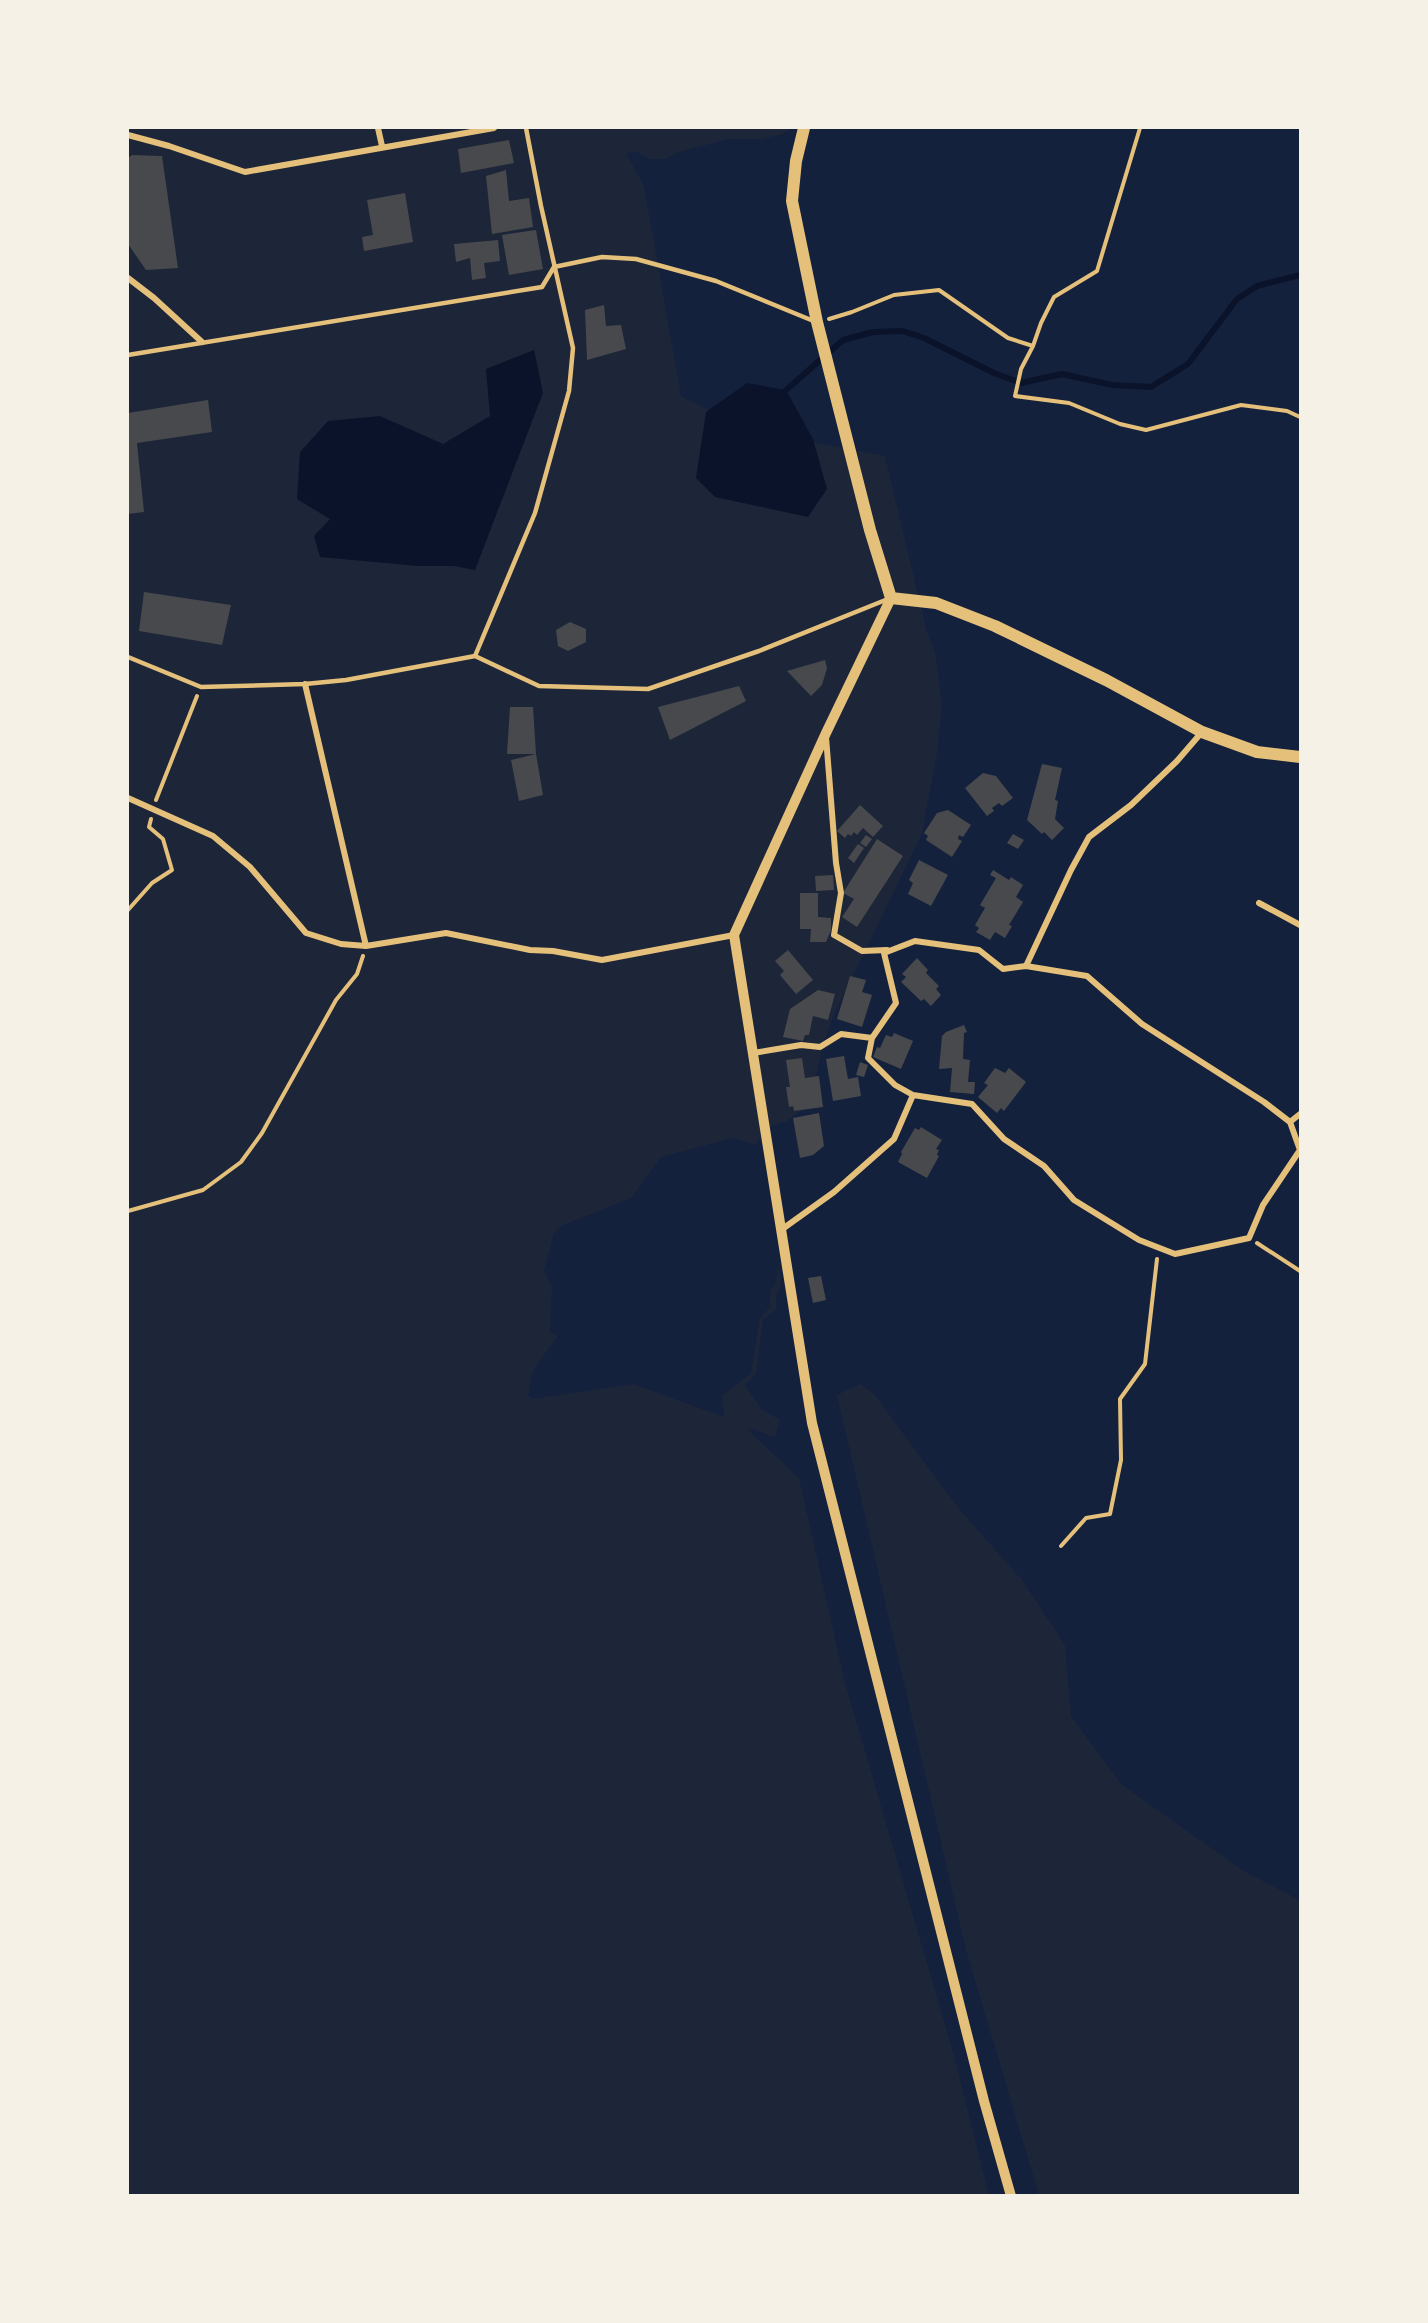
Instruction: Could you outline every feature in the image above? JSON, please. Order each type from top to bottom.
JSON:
[{"type":"main road","points":[[804,128],[796,161],[792,201],[817,322],[870,530],[891,598],[936,603],[995,626],[1106,680],[1202,732],[1257,752],[1300,757]]},
{"type":"street","points":[[378,128],[382,146]]},
{"type":"street","points":[[128,135],[169,146],[245,172],[494,128]]},
{"type":"street","points":[[128,278],[161,304],[202,342]]},
{"type":"street","points":[[891,598],[734,934],[812,1423],[981,2089],[1011,2196]]},
{"type":"street","points":[[305,684],[366,946]]},
{"type":"street","points":[[1026,966],[1089,837],[1131,805],[1177,761],[1202,732]]},
{"type":"street","points":[[826,733],[836,863],[841,893],[834,935],[862,951],[893,950]]},
{"type":"street","points":[[128,798],[213,836],[250,867],[306,933],[341,944],[366,946],[446,933],[530,950],[553,951],[602,960],[734,934]]},
{"type":"street","points":[[1259,903],[1300,926]]},
{"type":"street","points":[[915,941],[979,950],[1003,969],[1026,966],[1086,976],[1142,1024],[1264,1102],[1290,1122],[1300,1150],[1263,1205],[1249,1238],[1175,1254],[1158,1248],[1074,1200],[1044,1166],[1004,1139],[972,1104],[913,1095],[895,1085],[868,1058],[872,1038],[896,1003],[884,953],[893,950],[915,941]]},
{"type":"street","points":[[753,1053],[801,1045],[820,1047],[841,1034],[872,1038]]},
{"type":"street","points":[[781,1230],[834,1192],[894,1139],[913,1095]]},
{"type":"street","points":[[1290,1122],[1300,1114]]},
{"type":"lane","points":[[475,656],[535,513],[569,391],[573,348],[526,128]]},
{"type":"lane","points":[[128,355],[542,287],[554,267],[602,257],[636,259],[716,281],[817,322]]},
{"type":"lane","points":[[128,657],[201,687],[305,684],[346,680],[475,656],[539,686],[648,689],[759,651],[891,598]]},
{"type":"path","points":[[1140,128],[1097,271],[1054,297],[1041,323],[1034,346],[1021,369],[1015,396],[1069,403],[1120,424],[1146,430],[1241,405],[1287,411],[1300,417]]},
{"type":"path","points":[[817,322],[852,312],[894,295],[939,291],[1008,338],[1034,346]]},
{"type":"path","points":[[128,1211],[203,1190],[241,1162],[262,1133],[336,1000],[357,974],[366,946]]},
{"type":"path","points":[[1249,1238],[1300,1270]]},
{"type":"path","points":[[1061,1546],[1086,1518],[1110,1514],[1121,1460],[1120,1399],[1145,1365],[1158,1248]]},
{"type":"shaded area","points":[[128,128],[790,128],[783,134],[762,139],[729,139],[679,152],[665,159],[648,159],[637,152],[626,153],[644,186],[681,396],[712,412],[790,438],[885,456],[927,633],[935,651],[942,704],[937,753],[922,834],[836,1010],[820,1056],[811,1104],[787,1121],[771,1126],[755,1145],[733,1138],[661,1157],[631,1198],[563,1225],[554,1233],[544,1271],[552,1286],[550,1332],[558,1336],[533,1370],[528,1395],[532,1399],[633,1384],[724,1417],[722,1396],[751,1373],[760,1318],[770,1307],[770,1290],[776,1284],[779,1263],[781,1287],[776,1294],[776,1309],[763,1320],[756,1374],[745,1385],[761,1409],[780,1420],[775,1437],[752,1429],[748,1430],[799,1478],[845,1683],[953,2052],[989,2195],[128,2195]]},
{"type":"shaded area","points":[[534,350],[543,393],[475,570],[454,566],[418,566],[320,557],[314,536],[330,519],[297,499],[300,452],[328,421],[380,416],[443,444],[490,416],[486,369]]},
{"type":"shaded area","points":[[747,383],[786,390],[813,439],[827,489],[808,517],[715,497],[696,478],[706,412]]},
{"type":"shaded area","points":[[860,1384],[874,1394],[959,1509],[1022,1580],[1065,1645],[1071,1716],[1121,1784],[1245,1872],[1300,1900],[1300,2195],[1039,2195],[966,1950],[837,1395]]},
{"type":"building","points":[[509,140],[514,163],[461,173],[458,149]]},
{"type":"building","points":[[132,155],[162,156],[178,268],[146,270],[128,244],[128,158]]},
{"type":"building","points":[[506,170],[509,201],[529,198],[533,227],[492,234],[486,176]]},
{"type":"building","points":[[405,193],[413,242],[364,251],[362,237],[373,235],[367,200]]},
{"type":"building","points":[[536,230],[543,269],[509,275],[502,235]]},
{"type":"building","points":[[498,240],[500,261],[484,263],[486,278],[472,280],[470,258],[456,262],[454,244]]},
{"type":"building","points":[[604,305],[606,326],[621,325],[626,349],[587,360],[585,310]]},
{"type":"building","points":[[208,400],[212,432],[137,443],[144,512],[128,514],[128,413]]},
{"type":"building","points":[[144,592],[231,605],[222,645],[139,631]]},
{"type":"building","points":[[570,622],[586,629],[586,642],[568,651],[558,646],[556,630]]},
{"type":"building","points":[[825,660],[827,668],[822,685],[811,696],[787,671]]},
{"type":"building","points":[[739,686],[746,701],[670,740],[658,707]]},
{"type":"building","points":[[510,707],[533,707],[536,754],[507,754]]},
{"type":"building","points":[[536,754],[543,795],[519,801],[511,760]]},
{"type":"building","points":[[1042,764],[1062,768],[1055,800],[1058,801],[1055,819],[1064,828],[1052,840],[1027,820]]},
{"type":"building","points":[[983,773],[996,776],[1013,798],[1002,806],[999,803],[987,816],[965,788]]},
{"type":"building","points":[[860,805],[883,826],[873,837],[863,828],[857,835],[854,832],[845,838],[837,831]]},
{"type":"building","points":[[948,810],[971,825],[963,837],[959,835],[958,839],[962,841],[952,857],[926,840],[928,836],[924,833],[937,813]]},
{"type":"building","points":[[1013,834],[1024,840],[1018,849],[1007,843]]},
{"type":"building","points":[[866,835],[872,839],[866,847],[860,843]]},
{"type":"building","points":[[877,839],[903,856],[857,927],[842,917],[854,899],[843,893]]},
{"type":"building","points":[[858,844],[864,848],[854,863],[848,858]]},
{"type":"building","points":[[919,860],[948,875],[931,906],[908,894],[913,883],[909,880]]},
{"type":"building","points":[[993,870],[1023,885],[1016,897],[1023,902],[1009,925],[1012,926],[1005,938],[995,932],[990,940],[976,932],[979,928],[975,925],[985,908],[980,905],[996,878],[990,875]]},
{"type":"building","points":[[833,875],[834,890],[816,891],[815,876]]},
{"type":"building","points":[[800,893],[818,893],[818,917],[831,918],[831,930],[826,942],[810,942],[811,929],[800,929]]},
{"type":"building","points":[[788,950],[813,980],[796,994],[780,975],[784,971],[775,961]]},
{"type":"building","points":[[917,958],[928,970],[926,973],[939,986],[936,989],[941,995],[931,1006],[924,999],[921,1001],[901,982],[906,977],[902,974]]},
{"type":"building","points":[[850,976],[866,980],[862,992],[872,995],[862,1027],[837,1019]]},
{"type":"building","points":[[818,990],[835,994],[828,1020],[813,1016],[809,1035],[805,1035],[803,1041],[783,1037],[790,1009]]},
{"type":"building","points":[[964,1025],[967,1032],[964,1033],[963,1059],[970,1060],[968,1082],[975,1082],[974,1094],[950,1092],[952,1068],[939,1069],[942,1036]]},
{"type":"building","points":[[894,1033],[913,1041],[901,1069],[873,1057],[886,1035],[892,1037]]},
{"type":"building","points":[[844,1056],[848,1079],[858,1077],[861,1096],[833,1101],[826,1059]]},
{"type":"building","points":[[802,1058],[805,1078],[819,1076],[823,1107],[794,1111],[793,1106],[789,1107],[786,1087],[790,1087],[786,1060]]},
{"type":"building","points":[[860,1062],[868,1065],[864,1077],[856,1075]]},
{"type":"building","points":[[995,1068],[1005,1073],[1009,1068],[1026,1082],[1004,1111],[1001,1108],[997,1113],[978,1097],[988,1085],[984,1083]]},
{"type":"building","points":[[819,1113],[824,1146],[813,1155],[800,1158],[793,1118]]},
{"type":"building","points":[[921,1127],[942,1140],[936,1149],[939,1150],[937,1155],[939,1156],[927,1178],[898,1162],[915,1128],[919,1130]]},
{"type":"building","points":[[821,1276],[826,1300],[813,1303],[808,1278]]},
{"type":"waterway","points":[[786,390],[843,340],[873,332],[903,331],[924,338],[994,373],[1021,383],[1062,374],[1112,385],[1151,387],[1188,364],[1237,299],[1257,286],[1300,275]]}]
